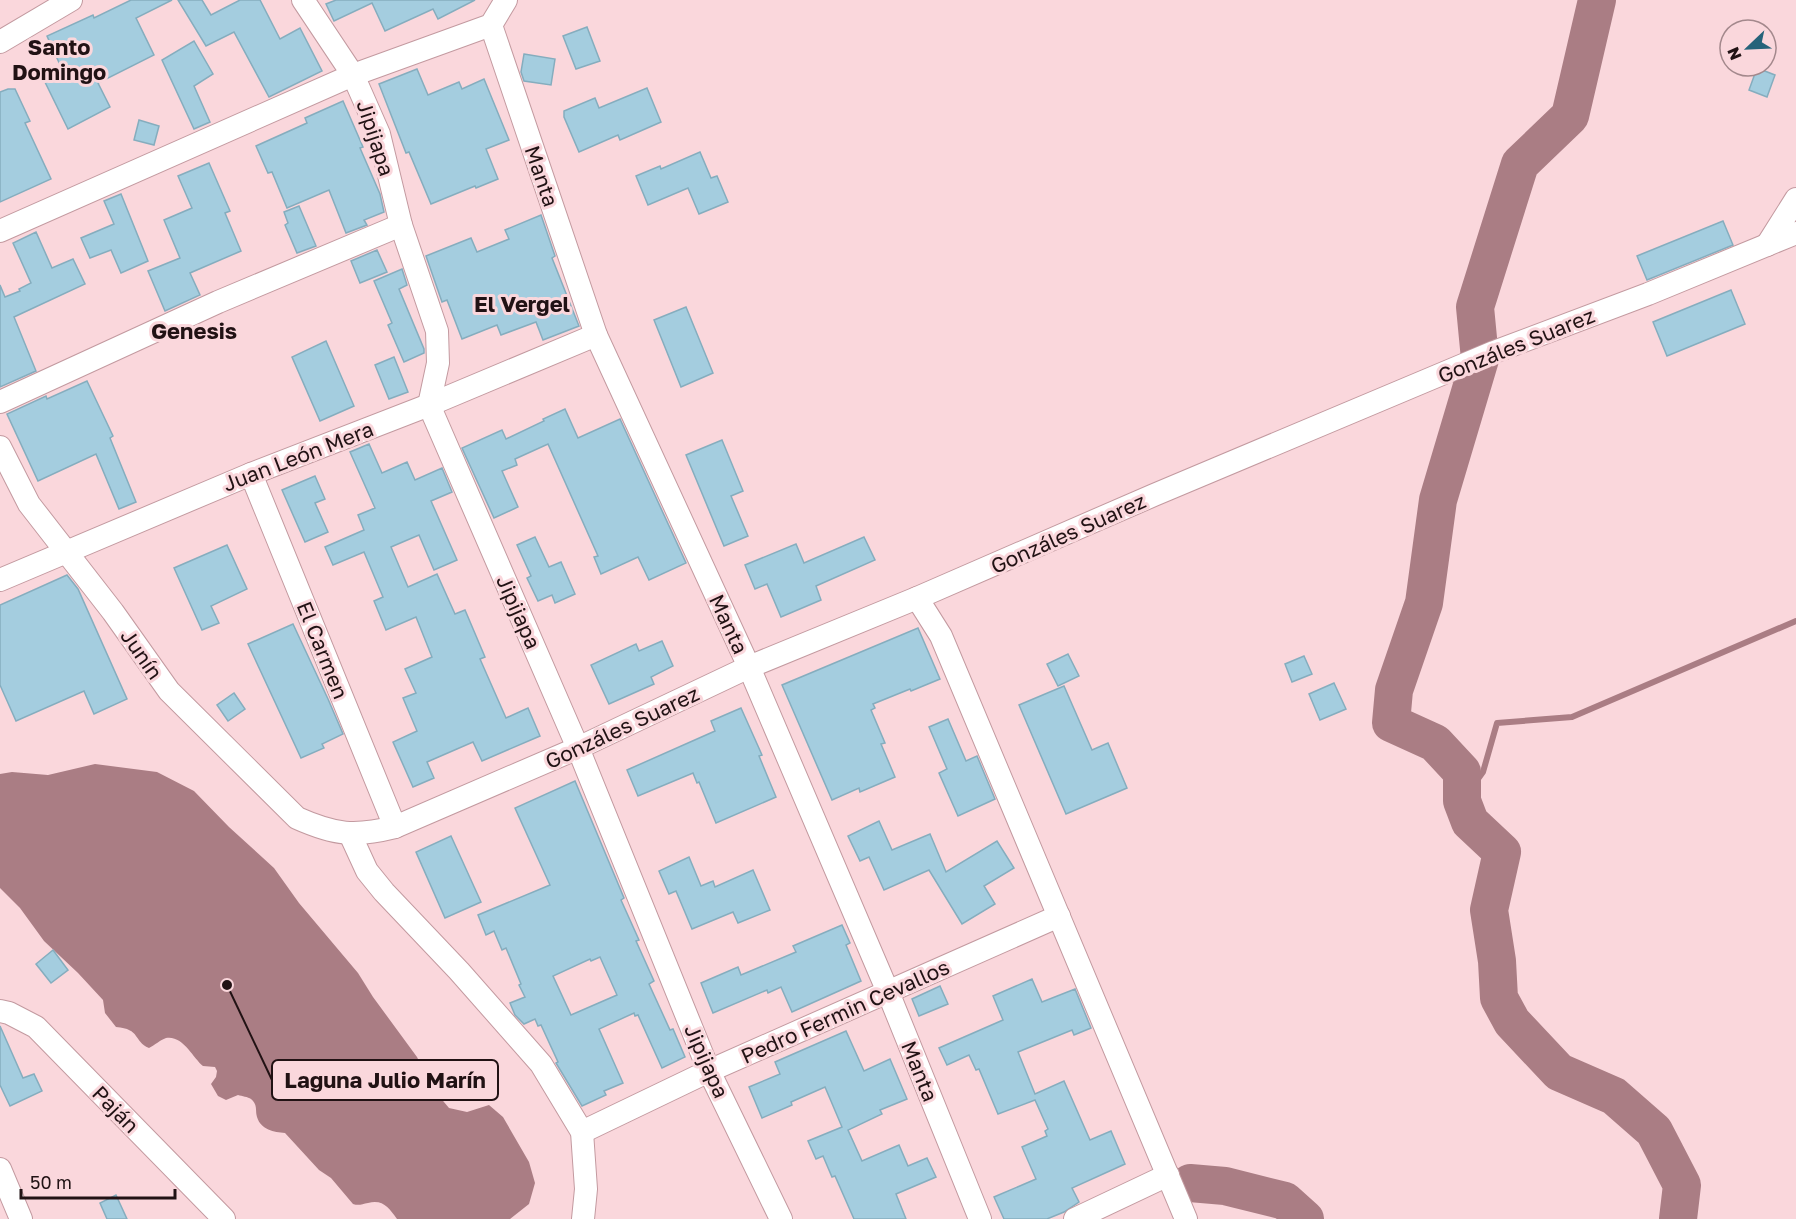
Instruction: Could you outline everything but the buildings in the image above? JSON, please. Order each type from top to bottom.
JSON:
[{"type":"street","points":[[0,42],[71,0]]},
{"type":"street","name":"Jipijapa","points":[[303,0],[353,75],[378,134],[401,225],[437,331],[438,363],[429,405],[579,748],[709,1071],[781,1219]]},
{"type":"street","points":[[0,231],[353,75],[491,25],[506,0]]},
{"type":"street","name":"Manta","points":[[491,25],[596,335],[748,667],[888,992],[980,1219]]},
{"type":"street","points":[[1767,245],[1796,199]]},
{"type":"street","points":[[0,402],[218,302],[401,225]]},
{"type":"street","name":"Gonzáles Suarez","points":[[320,829],[350,834],[369,833],[395,827],[579,748],[748,667],[917,598],[1494,352],[1648,294],[1796,233]]},
{"type":"street","name":"Juan León Mera","points":[[0,580],[251,474],[429,405],[596,335]]},
{"type":"street","name":"Junín","points":[[0,447],[29,504],[113,612],[169,691],[297,818],[320,829]]},
{"type":"street","name":"El Carmen","points":[[251,474],[395,827]]},
{"type":"street","points":[[917,598],[940,636],[1186,1219]]},
{"type":"street","points":[[350,834],[367,871],[384,892],[459,971],[541,1064],[582,1132],[586,1189],[583,1219]]},
{"type":"street","name":"Pedro Fermin Cevallos","points":[[582,1132],[709,1071],[1059,916]]},
{"type":"street","name":"Paján","points":[[0,1011],[9,1013],[36,1027],[224,1219]]},
{"type":"street","points":[[0,1169],[21,1219]]},
{"type":"street","points":[[1075,1219],[1168,1175]]},
{"type":"shaded area","points":[[95,764],[157,772],[194,791],[274,868],[299,903],[358,973],[417,1057],[433,1089],[449,1108],[467,1112],[489,1105],[503,1117],[529,1162],[535,1183],[529,1204],[510,1219],[397,1219],[382,1203],[353,1204],[331,1178],[319,1170],[285,1133],[272,1131],[262,1125],[257,1117],[255,1103],[251,1099],[238,1095],[226,1100],[218,1096],[211,1084],[216,1077],[215,1067],[203,1066],[183,1043],[166,1038],[149,1048],[129,1030],[116,1027],[105,1013],[103,1000],[44,941],[20,908],[0,888],[0,774],[12,772],[48,775]]},
{"type":"waterway","points":[[1597,0],[1570,116],[1520,164],[1475,307],[1480,359],[1438,500],[1424,603],[1394,690],[1391,723],[1435,743],[1462,772],[1462,801],[1470,822],[1502,852],[1489,910],[1497,961],[1499,998],[1512,1022],[1559,1072],[1614,1096],[1654,1131],[1682,1185],[1678,1219]]},
{"type":"waterway","points":[[1462,801],[1483,772],[1497,723],[1572,717],[1796,621]]},
{"type":"waterway","points":[[1190,1183],[1225,1186],[1285,1201],[1305,1219]]},
{"type":"place","name":"Laguna Julio Marín","points":[[227,985]]},
{"type":"district","name":"Santo Domingo","points":[[59,58]]},
{"type":"district","name":"El Vergel","points":[[522,303]]},
{"type":"district","name":"Genesis","points":[[194,330]]}]
